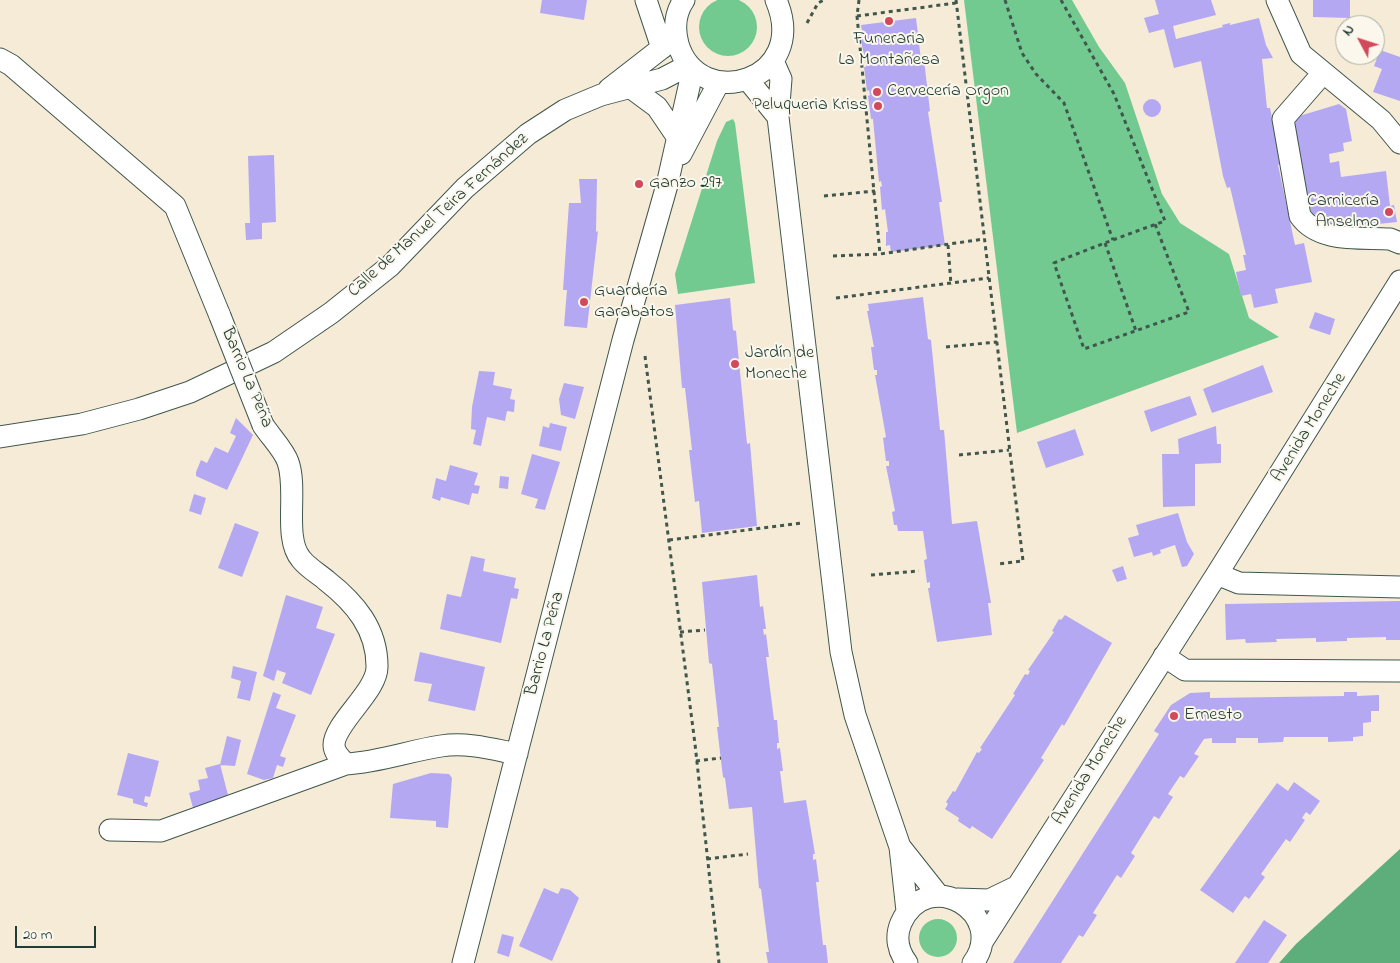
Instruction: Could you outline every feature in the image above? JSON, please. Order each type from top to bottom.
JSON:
[{"type":"street","points":[[646,0],[669,42],[680,52],[691,67],[705,77],[719,82],[734,83],[748,80],[761,73],[773,61],[781,47],[784,31],[784,5]]},
{"type":"street","points":[[669,42],[684,0]]},
{"type":"street","points":[[1278,0],[1301,54],[1381,120],[1400,143]]},
{"type":"street","name":"Calle de Manuel Teira Fernández","points":[[601,95],[669,42]]},
{"type":"street","name":"Barrio La Peña","points":[[0,59],[11,65],[175,206],[263,424],[288,462],[293,504],[292,542],[300,559],[344,594],[373,635],[378,670],[363,698],[337,735],[334,746],[337,755],[346,764]]},
{"type":"street","points":[[773,61],[781,79],[778,117],[838,627],[846,680],[855,715],[900,847],[907,911]]},
{"type":"street","name":"Calle de Manuel Teira Fernández","points":[[0,437],[82,424],[139,409],[190,392],[274,352],[331,313],[390,266],[465,188],[528,134],[565,110],[601,95],[662,79],[691,67]]},
{"type":"street","name":"Barrio La Peña","points":[[463,963],[623,340],[667,185],[691,67]]},
{"type":"street","points":[[1323,73],[1283,119],[1300,216],[1305,223],[1324,234],[1390,239],[1400,243]]},
{"type":"street","points":[[748,80],[778,117]]},
{"type":"street","name":"Barrio La Peña","points":[[667,185],[700,116],[719,82]]},
{"type":"street","points":[[630,87],[657,106],[676,135]]},
{"type":"street","name":"Avenida Moneche","points":[[973,963],[982,942],[1218,574],[1400,282]]},
{"type":"street","points":[[1218,574],[1240,583],[1400,586]]},
{"type":"street","points":[[1164,656],[1185,670],[1400,671]]},
{"type":"street","points":[[110,830],[161,831],[346,764],[373,762],[441,746],[467,745],[517,754]]},
{"type":"street","points":[[900,847],[948,897],[972,910],[980,926],[982,942]]},
{"type":"street","points":[[907,963],[900,953],[898,931],[907,911],[921,900],[948,897],[989,900],[1019,886]]},
{"type":"path","points":[[806,26],[818,4],[824,0]]},
{"type":"path","points":[[859,0],[857,16],[880,254]]},
{"type":"path","points":[[1005,0],[1022,53],[1036,74],[1064,103],[1113,240]]},
{"type":"path","points":[[1060,0],[1114,94],[1165,221],[1155,224],[1054,263],[1084,349],[1189,312],[1155,224]]},
{"type":"path","points":[[857,16],[956,2],[1023,561],[997,564]]},
{"type":"path","points":[[824,196],[875,191]]},
{"type":"path","points":[[833,256],[880,254],[984,239]]},
{"type":"path","points":[[1105,243],[1136,331]]},
{"type":"path","points":[[948,245],[951,285]]},
{"type":"path","points":[[836,298],[951,285],[989,278]]},
{"type":"path","points":[[623,340],[644,344]]},
{"type":"path","points":[[946,347],[997,342]]},
{"type":"path","points":[[639,363],[644,344]]},
{"type":"path","points":[[644,344],[719,963]]},
{"type":"path","points":[[959,455],[1009,450]]},
{"type":"path","points":[[668,540],[826,520]]},
{"type":"path","points":[[871,574],[919,571]]},
{"type":"path","points":[[680,632],[705,630]]},
{"type":"path","points":[[696,761],[720,758]]},
{"type":"path","points":[[707,859],[748,854]]},
{"type":"green space","points":[[722,-2],[734,-2],[749,6],[757,21],[757,33],[749,48],[734,56],[722,56],[707,48],[699,33],[699,21],[707,6]]},
{"type":"green space","points":[[964,0],[1072,0],[1099,47],[1125,83],[1162,194],[1180,223],[1229,254],[1249,318],[1279,337],[1017,433]]},
{"type":"green space","points":[[733,119],[755,283],[678,294],[675,274],[717,141],[726,122]]},
{"type":"green space","points":[[1400,849],[1400,963],[1279,963],[1296,944]]},
{"type":"green space","points":[[938,919],[952,924],[957,938],[952,952],[938,957],[924,952],[919,938],[924,924]]},
{"type":"building","points":[[542,0],[587,0],[584,20],[540,13]]},
{"type":"building","points":[[1155,0],[1211,0],[1216,15],[1173,26],[1176,39],[1223,27],[1222,25],[1259,18],[1266,45],[1273,58],[1262,59],[1267,108],[1270,108],[1281,164],[1278,165],[1295,245],[1304,243],[1312,282],[1275,289],[1278,303],[1254,308],[1251,294],[1241,296],[1236,272],[1246,270],[1243,255],[1246,255],[1230,187],[1227,188],[1223,176],[1201,61],[1174,68],[1164,29],[1149,33],[1144,18],[1159,14]]},
{"type":"building","points":[[1313,0],[1350,0],[1350,15],[1335,15],[1335,18],[1313,17]]},
{"type":"building","points":[[916,18],[921,60],[924,60],[930,111],[928,112],[942,202],[939,202],[945,245],[891,252],[890,245],[886,246],[886,232],[888,232],[885,209],[882,210],[880,187],[882,186],[881,181],[879,182],[873,119],[871,119],[868,96],[870,95],[869,90],[867,91],[864,67],[866,67],[866,64],[859,32],[862,31],[861,25]]},
{"type":"building","points":[[1385,52],[1400,57],[1400,101],[1373,92],[1382,69],[1374,66],[1385,65]]},
{"type":"building","points":[[1152,99],[1158,102],[1161,108],[1158,114],[1152,117],[1146,114],[1143,108],[1146,102]]},
{"type":"building","points":[[1339,104],[1346,109],[1352,141],[1343,143],[1344,151],[1329,154],[1330,163],[1339,161],[1341,177],[1386,171],[1390,206],[1394,205],[1397,222],[1369,225],[1326,224],[1326,213],[1312,215],[1306,190],[1302,191],[1293,142],[1296,117]]},
{"type":"building","points":[[274,155],[276,222],[262,223],[262,239],[246,240],[245,223],[250,223],[248,156]]},
{"type":"building","points":[[579,179],[597,179],[596,232],[598,231],[587,328],[564,326],[567,290],[563,290],[569,203],[581,203]]},
{"type":"building","points":[[923,297],[928,339],[931,340],[940,430],[944,430],[952,524],[977,521],[991,603],[988,603],[992,635],[937,642],[928,588],[930,588],[930,582],[927,583],[924,560],[927,559],[923,531],[898,531],[897,525],[894,525],[892,512],[895,511],[886,466],[889,466],[889,461],[886,461],[883,438],[886,437],[875,375],[877,375],[877,370],[874,370],[871,347],[874,347],[867,311],[869,311],[868,304]]},
{"type":"building","points":[[730,298],[733,330],[736,331],[747,444],[750,443],[757,526],[702,533],[699,501],[695,502],[689,450],[692,450],[685,388],[682,388],[675,305]]},
{"type":"building","points":[[1315,312],[1335,319],[1330,335],[1309,328]]},
{"type":"building","points":[[1263,365],[1273,392],[1212,413],[1203,389]]},
{"type":"building","points":[[479,371],[495,372],[493,385],[512,389],[510,399],[515,400],[514,412],[507,411],[505,421],[487,417],[481,446],[473,444],[476,430],[471,429],[472,407]]},
{"type":"building","points":[[564,383],[584,387],[575,419],[561,415],[559,399]]},
{"type":"building","points":[[1190,396],[1197,415],[1151,432],[1144,411]]},
{"type":"building","points":[[236,418],[253,435],[227,490],[196,476],[196,472],[201,460],[207,463],[215,447],[228,453],[236,436],[230,433]]},
{"type":"building","points":[[550,423],[567,427],[561,451],[539,446],[543,426],[549,428]]},
{"type":"building","points":[[1216,426],[1217,444],[1221,444],[1221,463],[1195,464],[1195,506],[1163,507],[1162,454],[1179,454],[1178,439]]},
{"type":"building","points":[[1075,429],[1084,455],[1046,468],[1037,442]]},
{"type":"building","points":[[532,454],[560,462],[545,510],[535,508],[538,499],[521,494]]},
{"type":"building","points":[[450,465],[478,473],[474,485],[480,486],[478,494],[472,493],[469,505],[441,497],[440,501],[432,498],[436,478],[446,481]]},
{"type":"building","points":[[500,476],[509,477],[508,489],[499,488]]},
{"type":"building","points":[[194,494],[206,498],[201,515],[189,511]]},
{"type":"building","points":[[1178,513],[1187,542],[1194,554],[1187,566],[1182,567],[1175,545],[1160,550],[1161,553],[1153,556],[1152,552],[1134,557],[1128,538],[1139,535],[1136,525]]},
{"type":"building","points":[[235,523],[259,532],[242,577],[218,568]]},
{"type":"building","points":[[471,556],[485,559],[483,571],[516,578],[514,588],[519,589],[517,599],[511,598],[501,643],[440,629],[447,594],[461,597]]},
{"type":"building","points":[[1123,566],[1127,579],[1117,582],[1112,570]]},
{"type":"building","points":[[757,575],[760,607],[763,606],[766,629],[763,629],[764,635],[766,634],[769,657],[766,657],[774,720],[777,720],[779,743],[777,743],[777,749],[780,748],[783,771],[780,771],[784,803],[806,800],[815,854],[813,854],[813,860],[816,859],[819,882],[816,882],[823,945],[826,945],[828,963],[768,963],[766,952],[769,952],[761,889],[759,888],[752,807],[729,809],[725,778],[723,777],[712,664],[709,663],[702,582]]},
{"type":"building","points":[[286,595],[323,607],[316,628],[335,634],[311,695],[282,683],[286,673],[277,670],[274,681],[263,676]]},
{"type":"building","points":[[1400,601],[1400,640],[1386,640],[1386,637],[1347,638],[1347,641],[1316,642],[1316,638],[1276,639],[1277,642],[1246,643],[1245,639],[1226,640],[1225,604]]},
{"type":"building","points":[[1065,615],[1112,643],[1064,726],[1062,724],[1041,758],[1044,760],[992,839],[972,826],[970,829],[958,821],[959,818],[945,809],[948,804],[946,802],[953,791],[955,792],[977,752],[979,753],[982,749],[980,748],[1015,695],[1013,694],[1025,674],[1028,675],[1030,671],[1028,670],[1054,632],[1052,631],[1059,619],[1061,620]]},
{"type":"building","points":[[420,652],[485,667],[475,711],[428,701],[432,684],[414,681]]},
{"type":"building","points":[[233,666],[257,672],[250,701],[237,698],[241,681],[231,678]]},
{"type":"building","points":[[273,692],[281,695],[276,708],[296,715],[280,756],[286,758],[283,767],[277,765],[273,778],[264,780],[247,774]]},
{"type":"building","points":[[1210,692],[1210,698],[1344,696],[1344,692],[1357,692],[1357,696],[1379,695],[1379,711],[1371,711],[1371,722],[1363,723],[1363,736],[1353,737],[1353,741],[1328,742],[1328,737],[1284,737],[1283,742],[1258,743],[1258,738],[1236,738],[1236,743],[1212,743],[1212,738],[1204,739],[1194,754],[1199,756],[1184,778],[1180,776],[1168,794],[1173,797],[1159,819],[1154,816],[1131,853],[1135,856],[1121,878],[1117,875],[1093,913],[1097,915],[1083,937],[1079,935],[1061,963],[1013,963],[1159,734],[1154,731],[1171,705],[1190,693]]},
{"type":"building","points":[[227,736],[241,740],[235,766],[220,765]]},
{"type":"building","points":[[128,753],[159,761],[150,797],[145,796],[144,802],[148,803],[147,807],[133,803],[133,799],[117,795]]},
{"type":"building","points":[[220,764],[229,799],[193,808],[189,793],[200,790],[198,780],[208,778],[205,768]]},
{"type":"building","points":[[431,773],[449,774],[452,778],[448,828],[436,827],[436,821],[390,818],[393,784]]},
{"type":"building","points":[[1294,782],[1320,801],[1310,815],[1306,812],[1302,818],[1305,820],[1290,842],[1286,839],[1261,874],[1265,877],[1249,899],[1245,896],[1233,913],[1200,890],[1277,783],[1288,791]]},
{"type":"building","points":[[544,888],[558,894],[561,888],[570,890],[579,898],[552,961],[519,946]]},
{"type":"building","points":[[1264,920],[1287,935],[1268,963],[1235,963]]},
{"type":"building","points":[[502,934],[514,937],[509,957],[497,953]]},
{"type":"place","name":"Funeraria La Montañesa","points":[[889,21]]},
{"type":"place","name":"Cervecería Orgon","points":[[877,92]]},
{"type":"place","name":"Peluqueria Kriss","points":[[878,106]]},
{"type":"place","name":"Ganzo 297","points":[[639,184]]},
{"type":"place","name":"Carnicería Anselmo","points":[[1389,212]]},
{"type":"place","name":"Guardería Garabatos","points":[[584,302]]},
{"type":"place","name":"Jardín de Moneche","points":[[735,364]]},
{"type":"place","name":"Ernesto","points":[[1174,716]]}]
